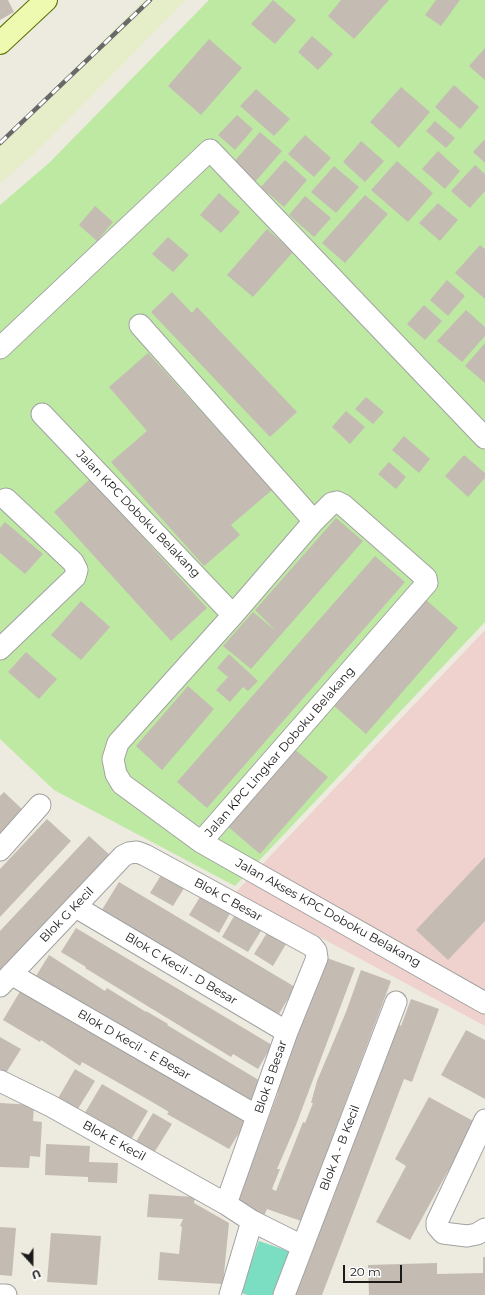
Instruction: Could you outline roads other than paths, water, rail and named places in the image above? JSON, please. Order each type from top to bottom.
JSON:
[{"type":"street","points":[[0,43],[46,0]]},
{"type":"street","points":[[0,348],[210,150],[485,438]]},
{"type":"street","points":[[140,325],[314,520]]},
{"type":"street","name":"Jalan KPC Doboku Belakang","points":[[42,414],[233,615]]},
{"type":"street","points":[[0,649],[75,577],[77,570],[73,562],[2,499]]},
{"type":"street","name":"Jalan KPC Lingkar Doboku Belakang","points":[[337,502],[343,505],[426,578],[427,583],[201,842],[122,784],[116,774],[113,759],[118,743],[233,615],[314,520],[332,503],[337,502]]},
{"type":"street","points":[[0,850],[40,805]]},
{"type":"street","name":"Jalan Akses KPC Doboku Belakang","points":[[201,842],[485,1003]]},
{"type":"street","name":"Blok G Kecil","points":[[5,980],[123,856],[137,852]]},
{"type":"street","name":"Blok C Besar","points":[[137,852],[312,946],[316,951]]},
{"type":"street","name":"Blok C Kecil - D Besar","points":[[76,907],[287,1032]]},
{"type":"street","name":"Blok B Besar","points":[[226,1204],[287,1032],[317,958],[316,951]]},
{"type":"street","name":"Blok D Kecil - E Besar","points":[[5,980],[257,1116]]},
{"type":"street","name":"Blok A - B Kecil","points":[[284,1295],[396,1002]]},
{"type":"street","name":"Blok E Kecil","points":[[0,1081],[51,1106],[226,1204],[252,1221],[302,1246]]},
{"type":"street","points":[[485,1120],[437,1222],[437,1226],[443,1233],[467,1236],[477,1234],[485,1229]]},
{"type":"street","points":[[230,1295],[252,1221]]},
{"type":"street","points":[[0,1295],[6,1295]]},
{"type":"railway","points":[[0,143],[150,0]]}]
